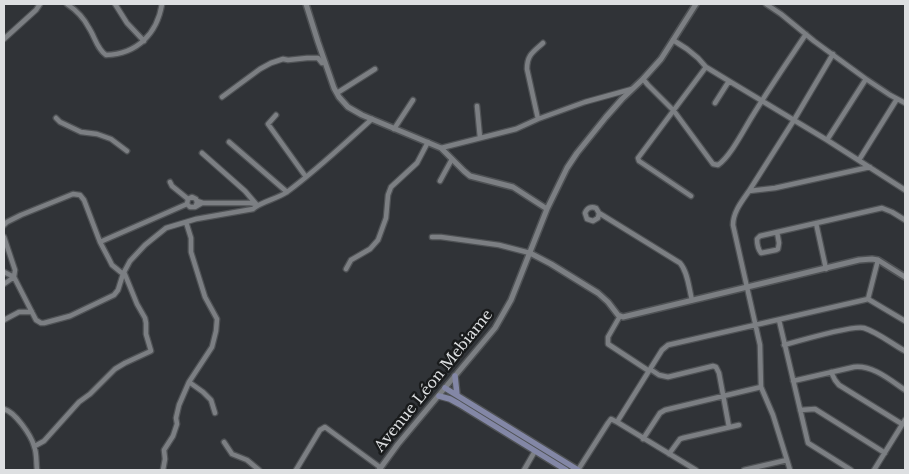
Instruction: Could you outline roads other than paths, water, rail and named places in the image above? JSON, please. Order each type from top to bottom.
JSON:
[{"type":"main road","points":[[455,376],[457,395]]},
{"type":"main road","points":[[445,388],[578,470]]},
{"type":"main road","points":[[439,396],[459,404],[566,470]]},
{"type":"street","points":[[4,39],[36,10],[40,4]]},
{"type":"street","points":[[67,4],[84,20],[106,56],[124,52],[144,41],[154,29],[162,4]]},
{"type":"street","points":[[115,4],[144,41]]},
{"type":"street","points":[[306,4],[325,62],[343,103],[354,112],[441,148],[470,176],[513,187],[547,209]]},
{"type":"street","name":"Avenue Léon Mebiame","points":[[380,469],[409,431],[481,346],[499,321],[511,300],[547,209],[576,153],[606,116],[661,59],[696,4]]},
{"type":"street","points":[[766,4],[866,79],[905,103]]},
{"type":"street","points":[[643,79],[674,111],[713,164],[716,166],[720,165],[806,34]]},
{"type":"street","points":[[673,40],[687,49],[706,67],[827,140],[905,190]]},
{"type":"street","points":[[538,119],[527,62],[530,55],[542,43]]},
{"type":"street","points":[[790,470],[773,415],[761,387],[761,350],[733,220],[739,206],[794,120],[833,54]]},
{"type":"street","points":[[222,97],[260,68],[283,59],[318,58],[322,63],[325,62]]},
{"type":"street","points":[[691,196],[638,159],[706,67]]},
{"type":"street","points":[[337,93],[374,69]]},
{"type":"street","points":[[827,140],[866,79]]},
{"type":"street","points":[[714,102],[728,81]]},
{"type":"street","points":[[441,148],[516,129],[538,119],[595,99],[632,89]]},
{"type":"street","points":[[859,160],[897,99]]},
{"type":"street","points":[[394,129],[413,100]]},
{"type":"street","points":[[476,106],[480,138]]},
{"type":"street","points":[[276,115],[268,124],[306,177]]},
{"type":"street","points":[[56,118],[60,122],[81,132],[97,134],[110,139],[127,151]]},
{"type":"street","points":[[4,237],[14,270],[14,277],[36,320],[41,323],[48,323],[70,316],[114,295],[133,258],[158,233],[166,228],[186,222],[253,209],[257,205],[268,202],[287,192],[372,120]]},
{"type":"street","points":[[229,142],[287,192]]},
{"type":"street","points":[[346,269],[351,260],[370,250],[378,240],[386,218],[388,194],[392,187],[417,163],[428,142]]},
{"type":"street","points":[[202,153],[245,191],[257,205]]},
{"type":"street","points":[[440,181],[452,159]]},
{"type":"street","points":[[749,190],[775,188],[870,167]]},
{"type":"street","points":[[170,182],[190,207],[194,207],[196,203],[250,203],[257,205]]},
{"type":"street","points":[[4,225],[21,215],[73,194],[82,197],[100,242],[112,265],[124,273],[145,318],[146,334],[151,351],[115,369],[90,394],[79,402],[44,441],[35,446]]},
{"type":"street","points":[[100,242],[187,202],[192,197],[196,199],[196,203]]},
{"type":"street","points":[[777,232],[778,249],[761,253],[757,242],[758,237],[777,232],[816,223],[882,208],[905,220]]},
{"type":"street","points":[[600,213],[680,263],[684,268],[692,300]]},
{"type":"street","points":[[163,470],[164,450],[173,436],[177,424],[176,418],[179,405],[189,382],[212,347],[215,340],[217,323],[215,314],[205,297],[191,252],[191,238],[186,222]]},
{"type":"street","points":[[816,223],[826,268]]},
{"type":"street","points":[[432,237],[499,245],[530,253],[604,297],[623,317],[859,260],[878,260],[905,276]]},
{"type":"street","points":[[868,300],[878,260]]},
{"type":"street","points":[[4,272],[14,277]]},
{"type":"street","points":[[4,284],[14,277]]},
{"type":"street","points":[[617,422],[662,350],[668,346],[858,301],[868,300],[905,321]]},
{"type":"street","points":[[4,320],[19,312],[32,312]]},
{"type":"street","points":[[620,316],[608,337],[608,344],[658,375],[668,377],[715,366],[729,427]]},
{"type":"street","points":[[779,320],[808,443],[851,470]]},
{"type":"street","points":[[784,345],[862,328],[905,351]]},
{"type":"street","points":[[793,381],[862,366],[870,368],[905,390]]},
{"type":"street","points":[[831,372],[839,385],[904,422],[874,470]]},
{"type":"street","points":[[189,382],[211,400],[215,413]]},
{"type":"street","points":[[644,439],[663,411],[761,387]]},
{"type":"street","points":[[4,408],[15,416],[30,436],[35,446],[37,470]]},
{"type":"street","points":[[800,410],[815,409],[885,453]]},
{"type":"street","points":[[578,470],[611,420],[696,470]]},
{"type":"street","points":[[669,454],[683,438],[739,425]]},
{"type":"street","points":[[296,470],[320,430],[325,427],[380,469]]},
{"type":"street","points":[[224,442],[232,454],[250,462],[259,470]]},
{"type":"street","points":[[524,470],[535,451]]},
{"type":"street","points":[[744,470],[787,460]]}]
